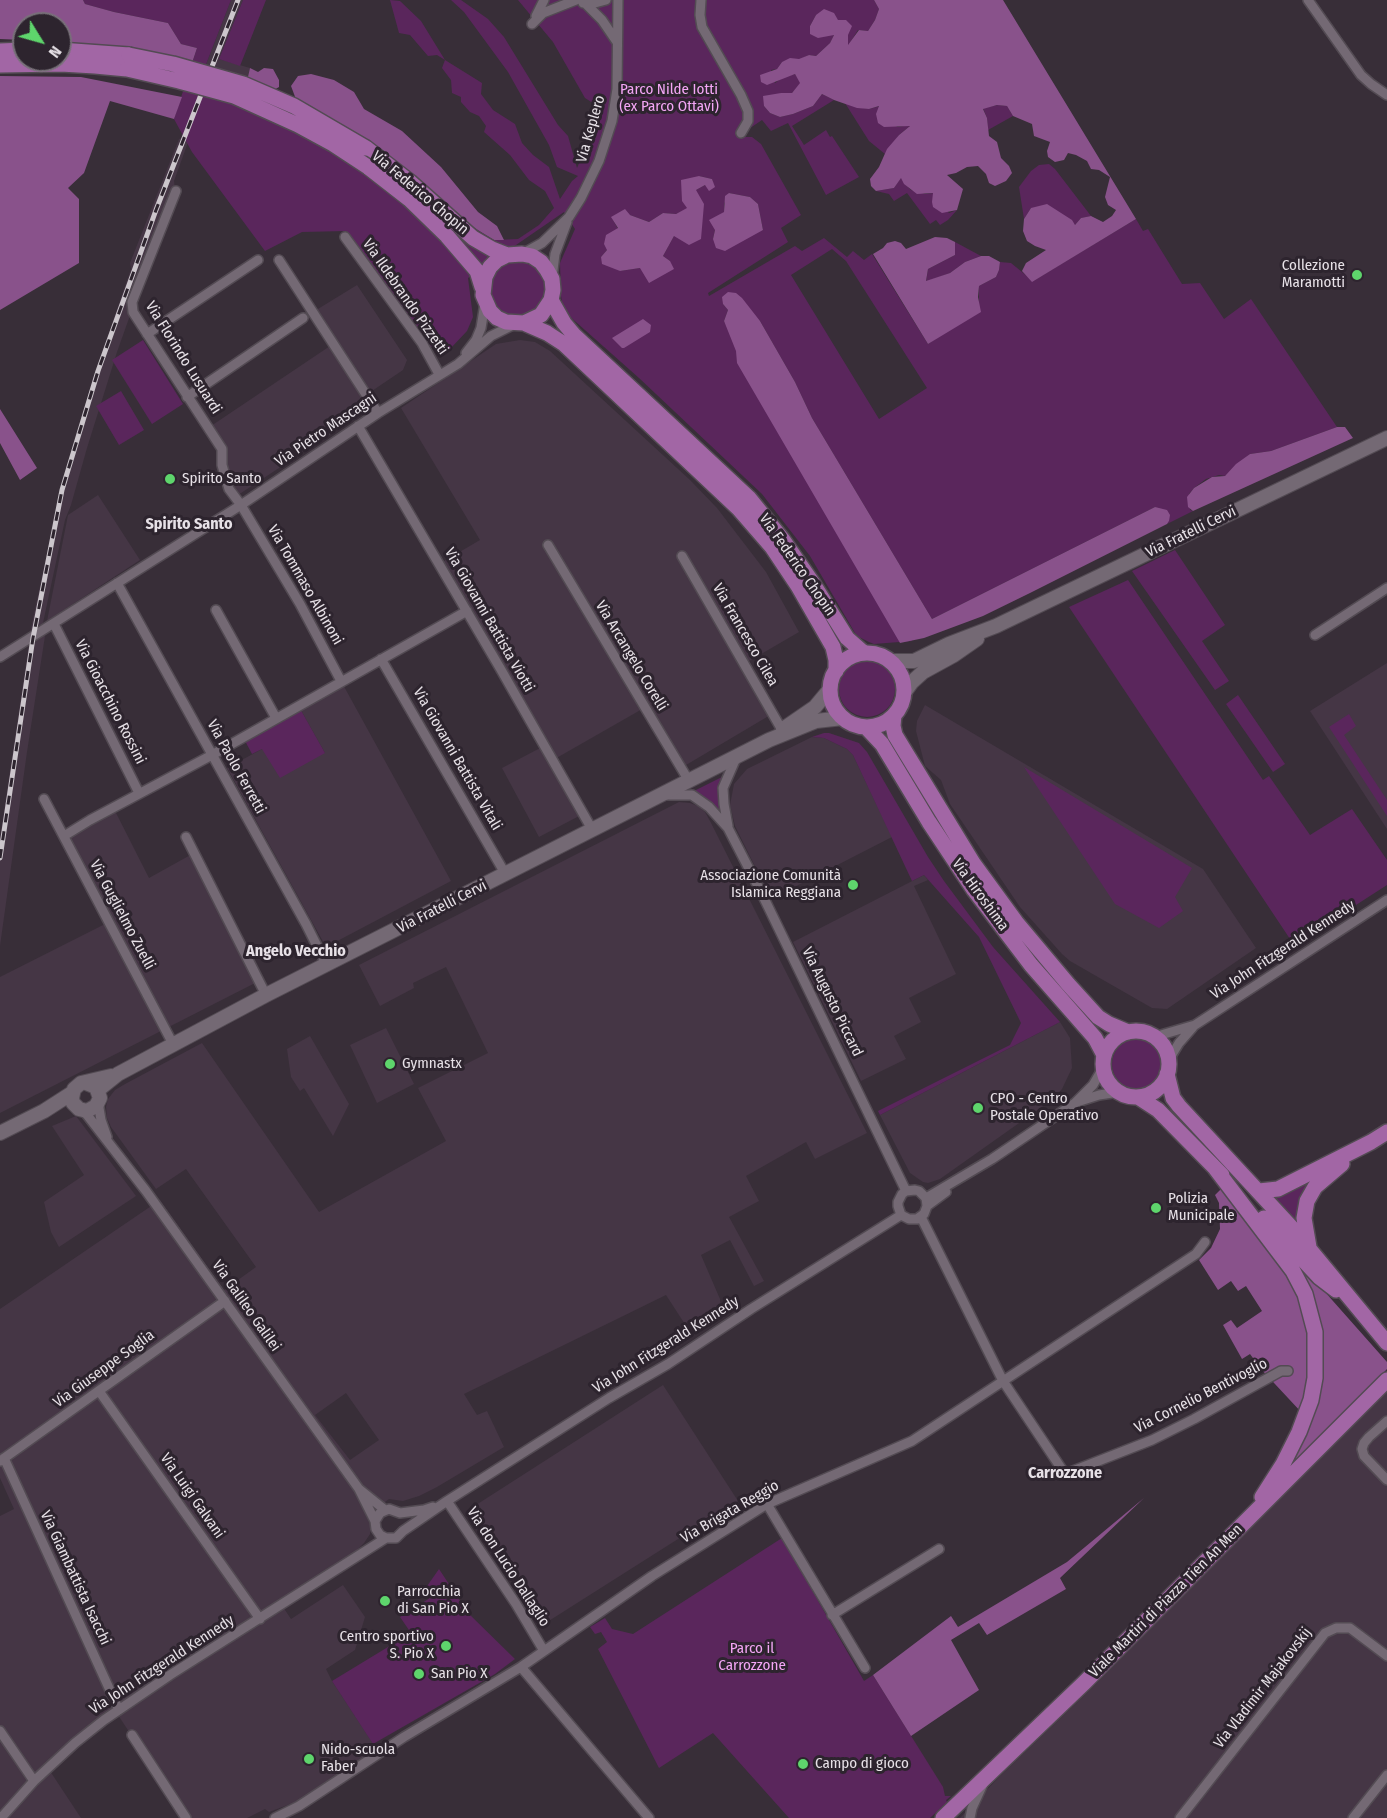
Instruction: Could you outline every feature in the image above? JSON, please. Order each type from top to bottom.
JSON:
[{"type":"main road","name":"Via Federico Chopin","points":[[72,52],[128,62],[180,81],[234,96],[298,125],[333,144],[368,167],[409,199],[447,236],[477,271],[490,311],[497,318],[547,333],[564,344],[739,509],[772,547],[798,586],[832,647],[836,660],[836,671]]},
{"type":"main road","name":"Via Federico Chopin","points":[[0,65],[128,62],[174,64],[251,88],[294,106],[366,148],[410,182],[473,238],[514,254],[532,256],[548,270],[552,279]]},
{"type":"main road","points":[[484,295],[484,277],[490,267],[497,260],[514,254]]},
{"type":"main road","points":[[520,324],[541,315],[551,300],[552,279]]},
{"type":"main road","name":"Via Federico Chopin","points":[[551,300],[574,335],[749,498],[783,540],[847,638],[864,653]]},
{"type":"main road","name":"Via Fratelli Cervi","points":[[864,653],[883,657],[892,662],[914,661],[949,644],[996,626],[1387,438]]},
{"type":"main road","name":"Via Fratelli Cervi","points":[[894,715],[901,705],[904,693],[923,672],[954,655],[996,626]]},
{"type":"main road","points":[[836,671],[852,657],[864,653]]},
{"type":"main road","points":[[892,662],[899,670],[904,693]]},
{"type":"main road","name":"Via Fratelli Cervi","points":[[769,740],[815,707],[830,689],[836,671]]},
{"type":"main road","points":[[830,689],[831,700],[843,718]]},
{"type":"main road","points":[[866,727],[886,722],[894,715]]},
{"type":"main road","name":"Via Hiroshima","points":[[894,715],[895,735],[973,863],[1016,922],[1098,1017],[1128,1032],[1142,1032],[1154,1036]]},
{"type":"main road","name":"Via Fratelli Cervi","points":[[94,1092],[116,1075],[266,995],[769,740],[816,721],[843,718],[850,723],[866,727]]},
{"type":"main road","name":"Via Hiroshima","points":[[866,727],[887,752],[929,822],[974,890],[1031,964],[1095,1038],[1104,1062],[1106,1077],[1119,1092]]},
{"type":"main road","points":[[1104,1062],[1113,1041],[1128,1032]]},
{"type":"main road","points":[[1154,1036],[1164,1047],[1173,1098],[1310,1249],[1387,1343]]},
{"type":"main road","points":[[1119,1092],[1138,1097],[1147,1095],[1163,1083],[1168,1067]]},
{"type":"main road","points":[[0,1133],[44,1111],[77,1103],[93,1109],[94,1092],[77,1086],[77,1103]]},
{"type":"main road","points":[[1138,1097],[1158,1110],[1318,1277],[1353,1302]]},
{"type":"main road","points":[[1310,1249],[1304,1218],[1310,1194],[1334,1170],[1387,1132]]},
{"type":"main road","points":[[1259,1191],[1278,1189],[1371,1142]]},
{"type":"main road","points":[[1215,1168],[1293,1271],[1305,1294],[1315,1332],[1315,1378],[1311,1400],[1299,1432],[1283,1464],[1251,1515]]},
{"type":"main road","name":"Viale Martiri di Piazza Tien An Men","points":[[943,1818],[1084,1683],[1387,1380]]},
{"type":"street","points":[[544,0],[532,24],[543,13],[579,1],[595,3],[606,0]]},
{"type":"street","name":"Via Keplero","points":[[569,217],[592,178],[612,121],[617,89],[618,0]]},
{"type":"street","points":[[701,0],[702,27],[748,111],[748,121],[741,133]]},
{"type":"street","points":[[1308,0],[1361,75],[1387,95]]},
{"type":"street","points":[[579,1],[602,20],[617,42]]},
{"type":"street","name":"Via Florindo Lusuardi","points":[[176,191],[132,302],[133,312],[222,449],[222,465],[229,489],[241,505]]},
{"type":"street","points":[[514,254],[542,243],[569,217]]},
{"type":"street","points":[[552,279],[555,254],[569,217]]},
{"type":"street","name":"Via Ildebrando Pizzetti","points":[[345,237],[422,343],[440,374]]},
{"type":"street","points":[[147,334],[258,260]]},
{"type":"street","points":[[279,260],[378,413]]},
{"type":"street","name":"Via Pietro Mascagni","points":[[458,364],[476,340],[481,328],[484,295]]},
{"type":"street","points":[[187,397],[303,318]]},
{"type":"street","name":"Via Pietro Mascagni","points":[[0,657],[241,505],[378,413],[458,364],[491,336],[520,324]]},
{"type":"street","name":"Via Giovanni Battista Viotti","points":[[358,426],[593,831]]},
{"type":"street","name":"Via Tommaso Albinoni","points":[[241,505],[300,604],[341,681]]},
{"type":"street","name":"Via Arcangelo Corelli","points":[[548,545],[689,782]]},
{"type":"street","name":"Via Francesco Cilea","points":[[682,556],[782,730]]},
{"type":"street","name":"Via Paolo Ferretti","points":[[117,583],[327,966]]},
{"type":"street","points":[[1315,635],[1387,588]]},
{"type":"street","points":[[216,610],[276,718]]},
{"type":"street","points":[[64,836],[466,611]]},
{"type":"street","name":"Via Gioacchino Rossini","points":[[54,624],[139,793]]},
{"type":"street","name":"Via Giovanni Battista Vitali","points":[[381,658],[506,875]]},
{"type":"street","name":"Via Augusto Piccard","points":[[728,828],[723,788],[736,758]]},
{"type":"street","name":"Via Augusto Piccard","points":[[663,795],[692,795],[709,807],[728,828],[906,1191]]},
{"type":"street","name":"Via Guglielmo Zuelli","points":[[44,799],[173,1044]]},
{"type":"street","points":[[186,837],[266,995]]},
{"type":"street","name":"Via John Fitzgerald Kennedy","points":[[1168,1067],[1179,1043],[1195,1025],[1387,900]]},
{"type":"street","name":"Via John Fitzgerald Kennedy","points":[[1154,1036],[1195,1025]]},
{"type":"street","points":[[926,1202],[1075,1103],[1093,1084],[1104,1062]]},
{"type":"street","name":"Via Galileo Galilei","points":[[94,1092],[109,1142]]},
{"type":"street","points":[[1075,1103],[1098,1095],[1119,1092]]},
{"type":"street","name":"Via Galileo Galilei","points":[[77,1103],[109,1142],[225,1301],[359,1489],[375,1521]]},
{"type":"street","points":[[915,1190],[923,1194],[926,1202],[926,1211],[921,1217],[909,1219],[902,1215],[897,1206],[902,1194],[906,1191],[915,1190]]},
{"type":"street","name":"Via John Fitzgerald Kennedy","points":[[1,1818],[34,1781],[75,1743],[170,1675],[386,1538],[396,1538],[447,1501],[902,1215]]},
{"type":"street","points":[[921,1217],[1003,1381]]},
{"type":"street","name":"Via Brigata Reggio","points":[[275,1818],[299,1806],[404,1737],[521,1667],[652,1576],[767,1504],[912,1441],[1196,1254],[1204,1242]]},
{"type":"street","name":"Via Giuseppe Soglia","points":[[2,1460],[225,1301]]},
{"type":"street","name":"Via Cornelio Bentivoglio","points":[[1003,1381],[1065,1474],[1152,1440],[1281,1371],[1288,1371]]},
{"type":"street","name":"Via Luigi Galvani","points":[[99,1391],[260,1619]]},
{"type":"street","points":[[1387,1421],[1369,1437],[1362,1449],[1364,1456],[1387,1480]]},
{"type":"street","name":"Via Giambattista Isacchi","points":[[2,1460],[119,1710]]},
{"type":"street","name":"Via Galileo Galilei","points":[[359,1489],[385,1510]]},
{"type":"street","name":"Via John Fitzgerald Kennedy","points":[[385,1510],[393,1510],[400,1514],[424,1510],[447,1501]]},
{"type":"street","name":"Via don Lucio Dallaglio","points":[[447,1501],[516,1604],[544,1651]]},
{"type":"street","points":[[767,1504],[865,1668]]},
{"type":"street","points":[[385,1510],[375,1521],[377,1532],[386,1538]]},
{"type":"street","points":[[400,1514],[404,1522],[403,1531]]},
{"type":"street","name":"Via John Fitzgerald Kennedy","points":[[356,1558],[377,1532]]},
{"type":"street","points":[[832,1615],[939,1550]]},
{"type":"street","name":"Via Vladimir Majakovskij","points":[[1180,1818],[1325,1633],[1336,1628],[1350,1628],[1387,1656]]},
{"type":"street","points":[[521,1667],[649,1818]]},
{"type":"street","points":[[0,1731],[34,1781]]},
{"type":"street","points":[[132,1735],[186,1818]]},
{"type":"street","points":[[1353,1818],[1387,1775]]},
{"type":"street","points":[[970,1818],[972,1808],[986,1778]]},
{"type":"shaded area","points":[[0,0],[83,0],[85,4],[114,12],[168,23],[181,44],[197,48],[192,63],[72,45],[72,12],[12,12],[12,40],[0,39]]},
{"type":"shaded area","points":[[231,0],[243,0],[219,59],[250,68],[247,81],[205,67]]},
{"type":"shaded area","points":[[874,0],[1003,0],[1136,219],[1032,282],[1022,271],[1026,263],[1046,250],[1027,241],[1023,231],[1024,219],[1031,208],[1047,204],[1072,220],[1075,225],[1081,218],[1091,216],[1103,222],[1116,210],[1108,205],[1105,197],[1110,177],[1099,170],[1091,169],[1087,161],[1076,155],[1068,153],[1064,160],[1055,162],[1048,157],[1050,142],[1034,136],[1032,124],[1013,116],[1007,106],[997,105],[983,109],[987,118],[989,136],[997,142],[1001,158],[1012,173],[1006,181],[995,186],[989,183],[986,174],[978,166],[967,167],[947,175],[963,189],[957,210],[942,213],[933,207],[933,193],[917,194],[904,184],[901,178],[894,188],[876,191],[871,186],[870,179],[879,167],[887,149],[910,126],[884,127],[878,123],[876,114],[879,106],[869,109],[857,108],[822,94],[813,106],[793,114],[780,117],[770,113],[764,106],[763,96],[792,93],[800,83],[795,74],[767,85],[761,82],[760,75],[777,69],[782,62],[790,58],[816,56],[830,43],[834,35],[818,38],[810,34],[810,26],[816,15],[824,9],[834,13],[838,20],[846,20],[852,26],[848,35],[848,45],[859,30],[868,31],[875,20],[879,9]]},
{"type":"shaded area","points":[[250,68],[258,72],[264,68],[273,69],[279,80],[279,87],[274,90],[247,81]]},
{"type":"shaded area","points":[[311,74],[334,80],[354,92],[364,109],[402,131],[441,167],[478,212],[497,226],[504,240],[494,240],[473,227],[404,169],[297,102],[291,86],[298,76]]},
{"type":"shaded area","points":[[0,76],[81,77],[182,97],[174,119],[110,101],[84,173],[68,188],[79,199],[79,263],[0,310]]},
{"type":"shaded area","points":[[204,98],[174,181],[175,189],[117,352],[87,448],[65,520],[43,623],[30,633],[61,488],[93,379],[131,269],[130,263],[179,139],[182,138]]},
{"type":"shaded area","points":[[699,176],[712,179],[715,187],[709,191],[705,185],[696,190],[704,204],[701,239],[689,245],[674,236],[663,256],[670,261],[674,269],[649,283],[640,268],[620,271],[602,264],[601,257],[607,250],[604,244],[606,235],[618,228],[611,217],[625,209],[630,215],[649,222],[663,213],[676,214],[687,208],[682,201],[681,180]]},
{"type":"shaded area","points":[[729,193],[750,197],[758,204],[763,230],[725,251],[716,248],[713,239],[715,230],[709,220],[724,212],[725,196]]},
{"type":"shaded area","points":[[935,237],[947,238],[955,242],[955,255],[928,269],[926,281],[950,273],[965,262],[981,256],[989,256],[1000,262],[996,277],[979,286],[978,297],[981,312],[928,344],[873,254],[887,243],[895,241],[901,243],[906,249]]},
{"type":"shaded area","points":[[357,285],[407,360],[403,370],[366,395],[373,406],[235,497],[222,449],[208,428],[333,344],[313,312]]},
{"type":"shaded area","points":[[728,292],[736,293],[742,298],[760,321],[795,382],[812,418],[932,619],[1155,507],[1167,510],[1170,515],[1169,521],[983,616],[924,638],[900,643],[737,363],[736,351],[724,321],[728,310],[723,304],[722,297]]},
{"type":"shaded area","points":[[643,319],[651,325],[650,332],[624,348],[612,338]]},
{"type":"shaded area","points":[[520,340],[535,342],[550,351],[690,480],[717,508],[766,572],[799,632],[744,664],[772,714],[681,768],[644,708],[553,760],[583,814],[539,837],[502,768],[544,746],[439,564],[480,540],[401,408],[496,344]]},
{"type":"shaded area","points":[[0,409],[37,468],[20,480],[0,443]]},
{"type":"shaded area","points":[[1337,427],[1345,427],[1353,438],[1193,511],[1188,507],[1187,497],[1194,488],[1212,477],[1225,476],[1250,454],[1271,451]]},
{"type":"shaded area","points":[[98,495],[140,560],[47,621],[68,515]]},
{"type":"shaded area","points":[[43,634],[45,636],[0,946],[0,838],[29,644]]},
{"type":"shaded area","points":[[1387,663],[1387,829],[1310,711]]},
{"type":"shaded area","points":[[341,681],[451,881],[326,947],[227,768],[262,749],[325,753],[298,705]]},
{"type":"shaded area","points":[[925,705],[1203,869],[1256,948],[1167,1009],[1152,1008],[1070,961],[1020,907],[950,804],[941,780],[925,766],[916,731],[917,721]]},
{"type":"shaded area","points":[[812,737],[824,738],[847,749],[853,755],[892,837],[771,899],[735,826],[730,805],[734,784],[747,769]]},
{"type":"shaded area","points":[[679,802],[690,803],[705,812],[710,821],[867,1133],[815,1159],[806,1142],[746,1176],[759,1201],[729,1217],[764,1281],[754,1286],[730,1240],[701,1255],[720,1299],[721,1309],[717,1317],[690,1332],[666,1295],[464,1394],[477,1415],[487,1411],[504,1447],[419,1496],[403,1501],[389,1499],[366,1516],[371,1526],[370,1534],[355,1552],[279,1601],[291,1619],[343,1585],[365,1617],[355,1650],[326,1669],[376,1748],[330,1782],[296,1802],[269,1812],[265,1809],[247,1818],[186,1818],[116,1712],[48,1768],[81,1818],[0,1818],[0,1516],[14,1509],[0,1478],[0,1309],[160,1200],[224,1290],[256,1267],[186,1169],[156,1189],[111,1127],[107,1118],[108,1099],[115,1090],[202,1043],[319,1212],[446,1141],[418,1088],[488,1053],[446,967],[413,983],[414,988],[380,1006],[359,965]],"holes":[[[346,1393],[379,1440],[350,1460],[315,1415]]]},
{"type":"shaded area","points":[[113,807],[149,878],[194,853],[259,981],[0,1113],[0,977],[109,922],[64,836]]},
{"type":"shaded area","points":[[924,875],[928,880],[914,886],[956,974],[909,998],[921,1022],[894,1036],[906,1059],[861,1081],[793,942]]},
{"type":"shaded area","points":[[1060,1022],[1070,1038],[1072,1068],[1062,1089],[1053,1099],[940,1179],[928,1183],[923,1182],[910,1173],[880,1115]]},
{"type":"shaded area","points":[[386,1028],[414,1084],[377,1103],[350,1045]]},
{"type":"shaded area","points":[[310,1036],[349,1104],[333,1136],[304,1088],[300,1091],[291,1077],[287,1049]]},
{"type":"shaded area","points":[[76,1116],[136,1196],[59,1247],[51,1232],[44,1202],[84,1175],[52,1126]]},
{"type":"shaded area","points":[[1222,1188],[1281,1263],[1299,1295],[1308,1321],[1312,1364],[1302,1413],[1250,1354],[1242,1359],[1223,1325],[1231,1320],[1237,1328],[1262,1311],[1246,1286],[1238,1291],[1231,1281],[1218,1290],[1199,1260],[1211,1248],[1220,1229],[1219,1203],[1215,1195]]},
{"type":"shaded area","points":[[1294,1257],[1387,1362],[1387,1369],[1276,1484],[1302,1435],[1321,1338],[1316,1305]]},
{"type":"shaded area","points":[[663,1385],[738,1501],[544,1624],[474,1516],[476,1505]]},
{"type":"shaded area","points":[[1387,1392],[1387,1818],[960,1818],[998,1778],[1096,1684]]},
{"type":"shaded area","points":[[1144,1498],[1060,1578],[1066,1589],[987,1635],[979,1623],[951,1640],[979,1690],[911,1736],[873,1675],[951,1616],[958,1627],[1067,1562]]},
{"type":"green space","name":"Parco Nilde Iotti (ex Parco Ottavi)","points":[[83,0],[231,0],[205,67],[404,169],[473,227],[494,240],[518,239],[539,225],[554,208],[545,191],[529,180],[510,155],[484,132],[486,126],[479,116],[470,112],[461,102],[461,97],[452,93],[451,80],[442,68],[445,60],[482,83],[481,94],[493,110],[515,124],[522,143],[549,167],[560,199],[578,176],[557,167],[549,145],[508,72],[464,12],[451,0],[461,0],[488,19],[504,37],[558,125],[568,136],[577,168],[587,145],[596,105],[585,98],[553,42],[518,0],[874,0],[879,9],[875,20],[868,31],[858,30],[848,46],[848,35],[838,20],[816,15],[810,26],[810,34],[834,35],[830,43],[816,56],[809,55],[799,60],[782,62],[777,69],[771,70],[775,83],[783,77],[795,74],[801,83],[792,93],[781,93],[764,106],[770,113],[780,117],[813,106],[822,94],[834,100],[792,126],[804,145],[826,130],[859,177],[826,195],[788,123],[771,131],[762,120],[737,137],[752,137],[761,144],[801,215],[781,228],[788,242],[708,293],[709,296],[795,246],[802,251],[824,238],[847,257],[853,251],[864,260],[872,254],[928,344],[979,307],[979,286],[996,277],[1000,262],[1011,263],[1033,281],[1136,219],[1143,231],[1148,229],[1182,284],[1200,283],[1224,319],[1251,299],[1337,427],[1271,451],[1250,454],[1225,476],[1219,475],[1206,479],[1189,494],[1190,510],[1193,511],[1167,524],[1169,521],[1155,507],[932,619],[812,418],[795,382],[760,321],[723,304],[728,310],[724,321],[912,641],[874,644],[855,633],[810,556],[762,494],[639,378],[568,315],[561,296],[560,263],[575,229],[564,212],[468,278],[473,317],[467,331],[450,349],[439,353],[427,343],[346,231],[302,232],[265,251],[192,152],[174,119],[197,48],[181,44],[168,23],[85,4]],"holes":[[[699,176],[712,179],[714,187],[705,185],[696,190],[687,208]],[[729,193],[750,197],[758,204],[763,230],[713,239],[724,212],[724,204]],[[687,209],[663,256],[670,261],[620,271],[601,257],[618,229],[612,218],[630,215],[649,222],[663,213],[676,214]],[[832,249],[846,261],[927,388],[879,419],[791,275]]]},
{"type":"green space","points":[[243,0],[266,0],[240,66],[219,59]]},
{"type":"green space","points":[[390,0],[400,1],[421,21],[445,60],[437,55],[428,56],[410,35],[399,33]]},
{"type":"green space","points":[[845,103],[869,109],[880,106],[897,127],[911,125],[899,135],[885,154],[869,141]]},
{"type":"green space","points":[[1007,106],[1013,116],[988,130],[983,108]]},
{"type":"green space","points":[[1049,164],[1091,216],[1081,218],[1075,225],[1031,208],[1024,219],[1019,187],[1031,171],[1039,165]]},
{"type":"green space","points":[[901,177],[911,190],[925,194],[933,193],[949,213],[957,210],[940,225],[936,220],[930,224],[907,193],[894,201],[889,194],[876,191],[894,188]]},
{"type":"green space","points":[[955,242],[981,256],[965,262],[950,273],[926,282],[928,269],[955,255]]},
{"type":"green space","points":[[518,262],[528,264],[537,270],[543,279],[545,289],[543,299],[537,308],[528,314],[518,316],[508,314],[499,308],[493,299],[491,289],[493,279],[499,270],[508,264]]},
{"type":"green space","points":[[143,340],[183,404],[152,424],[112,360]]},
{"type":"green space","points":[[121,391],[144,430],[119,445],[96,406]]},
{"type":"green space","points":[[1175,550],[1225,625],[1202,641],[1229,681],[1215,690],[1132,571]]},
{"type":"green space","points":[[1128,580],[1263,780],[1269,776],[1310,835],[1352,809],[1387,860],[1387,885],[1294,945],[1069,607]]},
{"type":"green space","points":[[862,661],[872,661],[887,669],[893,678],[895,689],[893,700],[887,709],[872,717],[862,717],[851,712],[844,705],[839,694],[839,684],[844,673],[851,666]]},
{"type":"green space","points":[[1238,695],[1285,764],[1273,772],[1226,704]]},
{"type":"green space","points":[[298,705],[325,753],[280,778],[262,749],[252,754],[243,737]]},
{"type":"green space","points":[[1349,714],[1356,726],[1344,735],[1387,800],[1387,816],[1329,727]]},
{"type":"green space","points":[[824,733],[859,743],[867,752],[944,881],[993,947],[1060,1022],[880,1115],[878,1111],[1010,1045],[1021,1023],[979,937],[924,875],[912,881],[853,755],[847,749],[824,738],[812,737]]},
{"type":"green space","points":[[1024,767],[1192,868],[1175,897],[1183,911],[1159,928],[1115,904]]},
{"type":"green space","points":[[730,773],[723,788],[728,828],[709,807],[686,795]]},
{"type":"green space","points":[[1137,1039],[1146,1041],[1157,1050],[1162,1064],[1160,1073],[1151,1084],[1137,1089],[1128,1087],[1117,1078],[1112,1064],[1114,1055],[1123,1044]]},
{"type":"green space","points":[[1308,1184],[1298,1205],[1297,1228],[1266,1194],[1289,1192]]},
{"type":"green space","name":"Parco il Carrozzone","points":[[782,1538],[864,1681],[873,1675],[943,1787],[945,1796],[951,1796],[930,1818],[789,1818],[713,1733],[659,1768],[598,1649],[607,1642],[601,1632],[595,1634],[590,1627],[605,1618],[612,1629],[633,1634]]},
{"type":"green space","name":"San Pio X","points":[[439,1569],[468,1613],[515,1659],[495,1674],[373,1744],[332,1681],[411,1633],[400,1617],[430,1598],[425,1589]]},
{"type":"railway","points":[[0,858],[33,638],[62,490],[98,371],[156,210],[238,0]]},
{"type":"place","name":"Collezione Maramotti","points":[[1357,275]]},
{"type":"place","name":"Spirito Santo","points":[[170,479]]},
{"type":"place","name":"Associazione Comunità Islamica Reggiana","points":[[853,885]]},
{"type":"place","name":"Gymnastx","points":[[390,1064]]},
{"type":"place","name":"CPO - Centro Postale Operativo","points":[[978,1108]]},
{"type":"place","name":"Polizia Municipale","points":[[1156,1208]]},
{"type":"place","name":"Parrocchia di San Pio X","points":[[385,1601]]},
{"type":"place","name":"Centro sportivo S. Pio X","points":[[446,1646]]},
{"type":"place","name":"San Pio X","points":[[419,1674]]},
{"type":"place","name":"Nido-scuola Faber","points":[[309,1759]]},
{"type":"place","name":"Campo di gioco","points":[[803,1764]]},
{"type":"district","name":"Spirito Santo","points":[[189,525]]},
{"type":"district","name":"Angelo Vecchio","points":[[296,952]]},
{"type":"district","name":"Carrozzone","points":[[1065,1474]]}]
